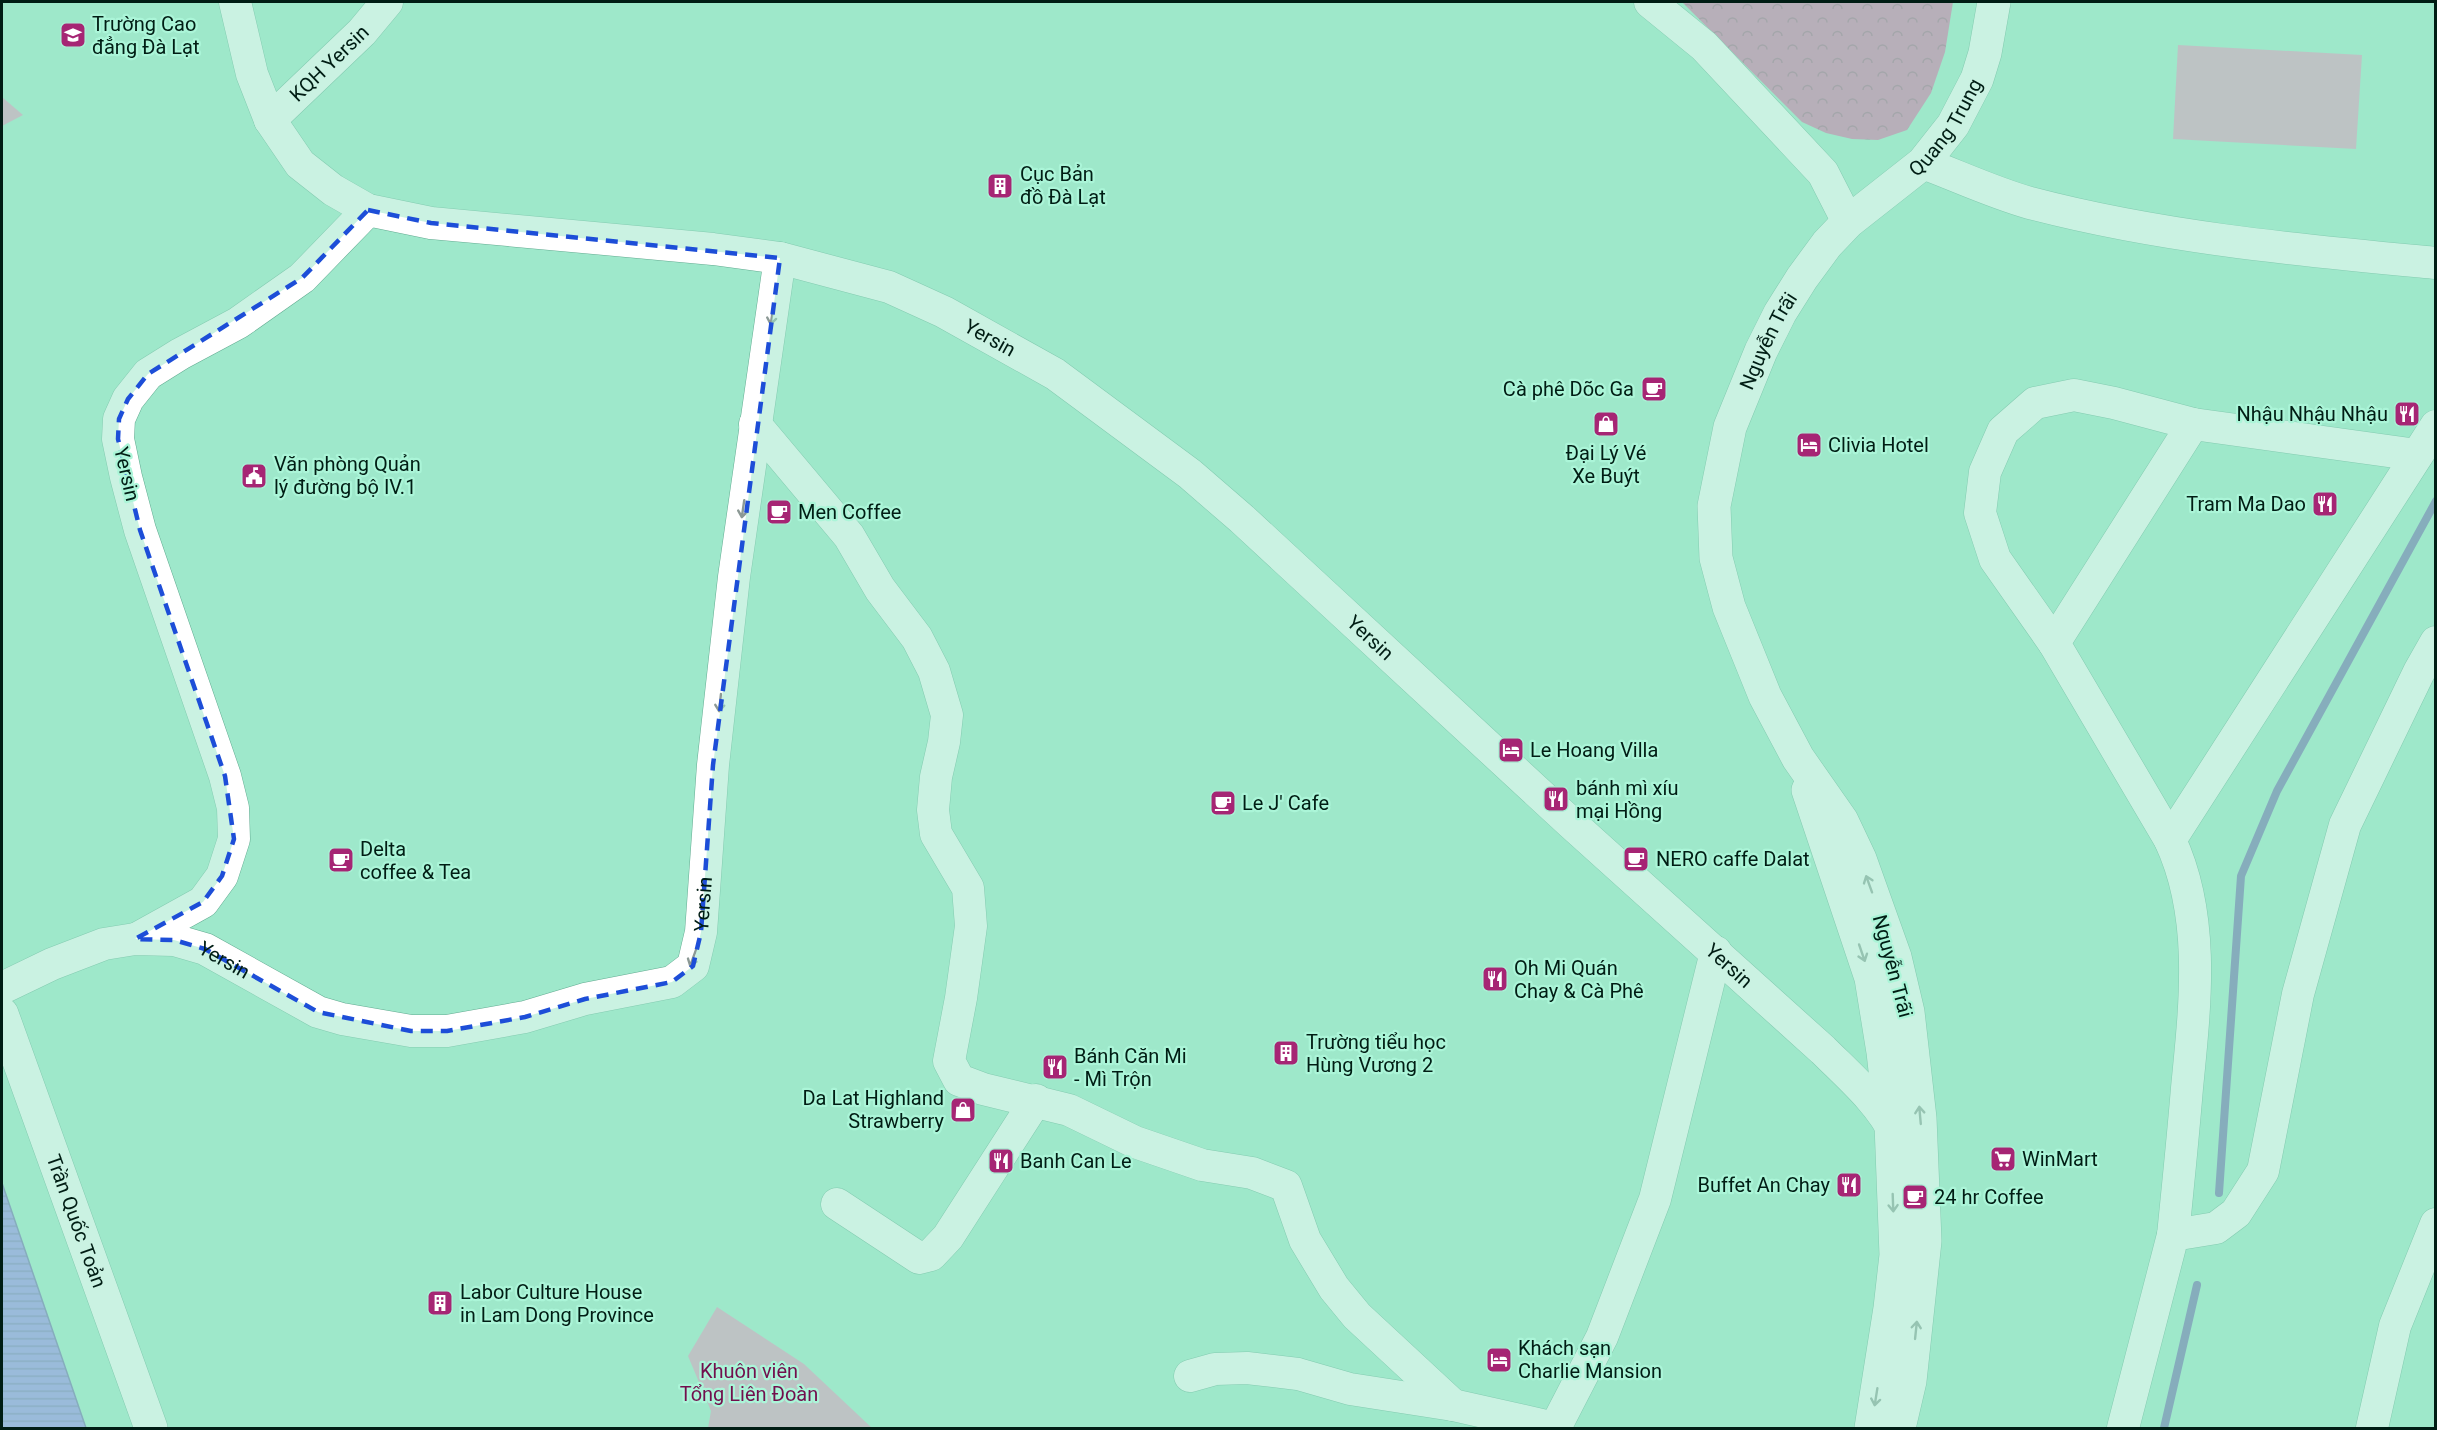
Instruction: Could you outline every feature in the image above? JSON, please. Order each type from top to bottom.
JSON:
[{"type":"main road","name":"Quang Trung","points":[[1848,222],[1923,163],[1953,125],[1977,79],[1986,53],[1994,2]]},
{"type":"main road","name":"Nguyễn Trãi","points":[[1848,222],[1827,244],[1780,313],[1761,351],[1730,427],[1714,506],[1716,558],[1729,607],[1765,696],[1798,758],[1842,821],[1860,859],[1895,957],[1908,1012],[1920,1118],[1923,1194]]},
{"type":"main road","name":"Nguyễn Trãi","points":[[1798,758],[1871,978],[1883,1052],[1891,1124]]},
{"type":"main road","name":"Trần Quốc Toản","points":[[2,1014],[151,1428]]},
{"type":"main road","points":[[1870,1428],[1890,1308],[1896,1255],[1891,1124]]},
{"type":"main road","name":"Yersin","points":[[1899,1428],[1910,1381],[1923,1264],[1925,1241],[1923,1194]]},
{"type":"street","name":"Yersin","points":[[235,2],[252,74],[270,120],[300,164],[333,190],[368,210],[431,223],[713,249],[780,258],[889,288],[944,312],[1055,375],[1181,466],[1250,526],[1572,825],[1823,1050],[1856,1082],[1891,1124],[1923,1194]]},
{"type":"street","name":"KQH Yersin","points":[[270,120],[362,32],[387,2]]},
{"type":"street","points":[[1650,2],[1704,46],[1823,173],[1848,222]]},
{"type":"street","points":[[1923,163],[2028,202],[2162,232],[2253,245],[2436,263]]},
{"type":"street","name":"Yersin","points":[[135,939],[203,902],[222,876],[234,839],[233,808],[225,776],[140,530],[118,439],[119,419],[128,399],[148,374],[238,323],[302,278],[368,210]]},
{"type":"street","name":"Yersin","points":[[2,988],[52,964],[104,944],[135,939],[174,940],[205,949],[318,1012],[342,1019],[411,1031],[447,1031],[525,1017],[585,999],[672,982],[693,966],[701,932],[713,765],[734,577],[780,258]]},
{"type":"street","points":[[2122,1428],[2173,1235],[2195,1011],[2194,928],[2178,859],[2170,840],[2054,643],[1995,559],[1980,513],[1984,472],[2003,431],[2035,403],[2074,395],[2193,424],[2417,455]]},
{"type":"street","points":[[755,424],[849,536],[880,589],[917,638],[934,671],[947,716],[936,777],[933,810],[936,834],[968,888],[971,926],[949,1061],[959,1080],[983,1089],[1070,1110],[1136,1142],[1202,1165],[1252,1173],[1286,1186],[1305,1240],[1334,1288],[1357,1316],[1453,1405]]},
{"type":"street","points":[[2054,643],[2193,424]]},
{"type":"street","points":[[2170,840],[2436,426]]},
{"type":"street","points":[[2173,1235],[2217,1228],[2236,1213],[2262,1171],[2298,994],[2345,825],[2419,672],[2436,642]]},
{"type":"street","points":[[1190,1376],[1215,1369],[1247,1368],[1298,1374],[1350,1389],[1453,1405],[1555,1428],[1602,1337],[1655,1199],[1716,952]]},
{"type":"street","points":[[837,1204],[919,1258],[931,1255],[948,1237],[1036,1100]]},
{"type":"street","points":[[2372,1428],[2396,1326],[2436,1224]]},
{"type":"highlighted area","points":[[368,210],[431,223],[780,258],[713,765],[701,932],[693,966],[672,982],[585,999],[525,1017],[447,1031],[411,1031],[318,1012],[205,949],[174,940],[135,939],[203,902],[222,876],[234,839],[225,776],[140,530],[118,439],[119,419],[128,399],[148,374],[302,278]]},
{"type":"green space","points":[[1682,2],[1953,2],[1945,52],[1931,93],[1907,130],[1878,140],[1852,139],[1826,133],[1802,122]]},
{"type":"green space","points":[[2178,45],[2362,55],[2356,149],[2173,139]]},
{"type":"green space","points":[[2,97],[23,115],[2,126]]},
{"type":"green space","name":"Khuôn viên Tổng Liên Đoàn","points":[[717,1307],[804,1364],[872,1428],[708,1428],[711,1411],[688,1356]]},
{"type":"shaded area","points":[[2,1183],[86,1428],[2,1428]]},
{"type":"waterway","points":[[2219,1193],[2241,876],[2277,791],[2436,501]]},
{"type":"waterway","points":[[2164,1428],[2197,1285]]},
{"type":"place","name":"Trường Cao đẳng Đà Lạt","points":[[73,35]]},
{"type":"place","name":"Cục Bản đồ Đà Lạt","points":[[1000,186]]},
{"type":"place","name":"Cà phê Dõc Ga","points":[[1654,389]]},
{"type":"place","name":"Nhậu Nhậu Nhậu","points":[[2407,414]]},
{"type":"place","name":"Đại Lý Vé Xe Buýt","points":[[1606,424]]},
{"type":"place","name":"Clivia Hotel","points":[[1809,445]]},
{"type":"place","name":"Văn phòng Quản lý đường bộ IV.1","points":[[254,476]]},
{"type":"place","name":"Tram Ma Dao","points":[[2325,504]]},
{"type":"place","name":"Men Coffee","points":[[779,512]]},
{"type":"place","name":"Le Hoang Villa","points":[[1511,750]]},
{"type":"place","name":"bánh mì xíu mại Hồng","points":[[1556,799]]},
{"type":"place","name":"Le J' Cafe","points":[[1223,803]]},
{"type":"place","name":"NERO caffe Dalat","points":[[1636,859]]},
{"type":"place","name":"Delta coffee & Tea","points":[[341,860]]},
{"type":"place","name":"Oh Mi Quán Chay & Cà Phê","points":[[1495,979]]},
{"type":"place","name":"Trường tiểu học Hùng Vương 2","points":[[1286,1053]]},
{"type":"place","name":"Bánh Căn Mi - Mì Trộn","points":[[1055,1067]]},
{"type":"place","name":"Da Lat Highland Strawberry","points":[[963,1110]]},
{"type":"place","name":"WinMart","points":[[2003,1159]]},
{"type":"place","name":"Banh Can Le","points":[[1001,1161]]},
{"type":"place","name":"Buffet An Chay","points":[[1849,1185]]},
{"type":"place","name":"24 hr Coffee","points":[[1915,1197]]},
{"type":"place","name":"Labor Culture House in Lam Dong Province","points":[[440,1303]]},
{"type":"place","name":"Khách sạn Charlie Mansion","points":[[1499,1360]]}]
